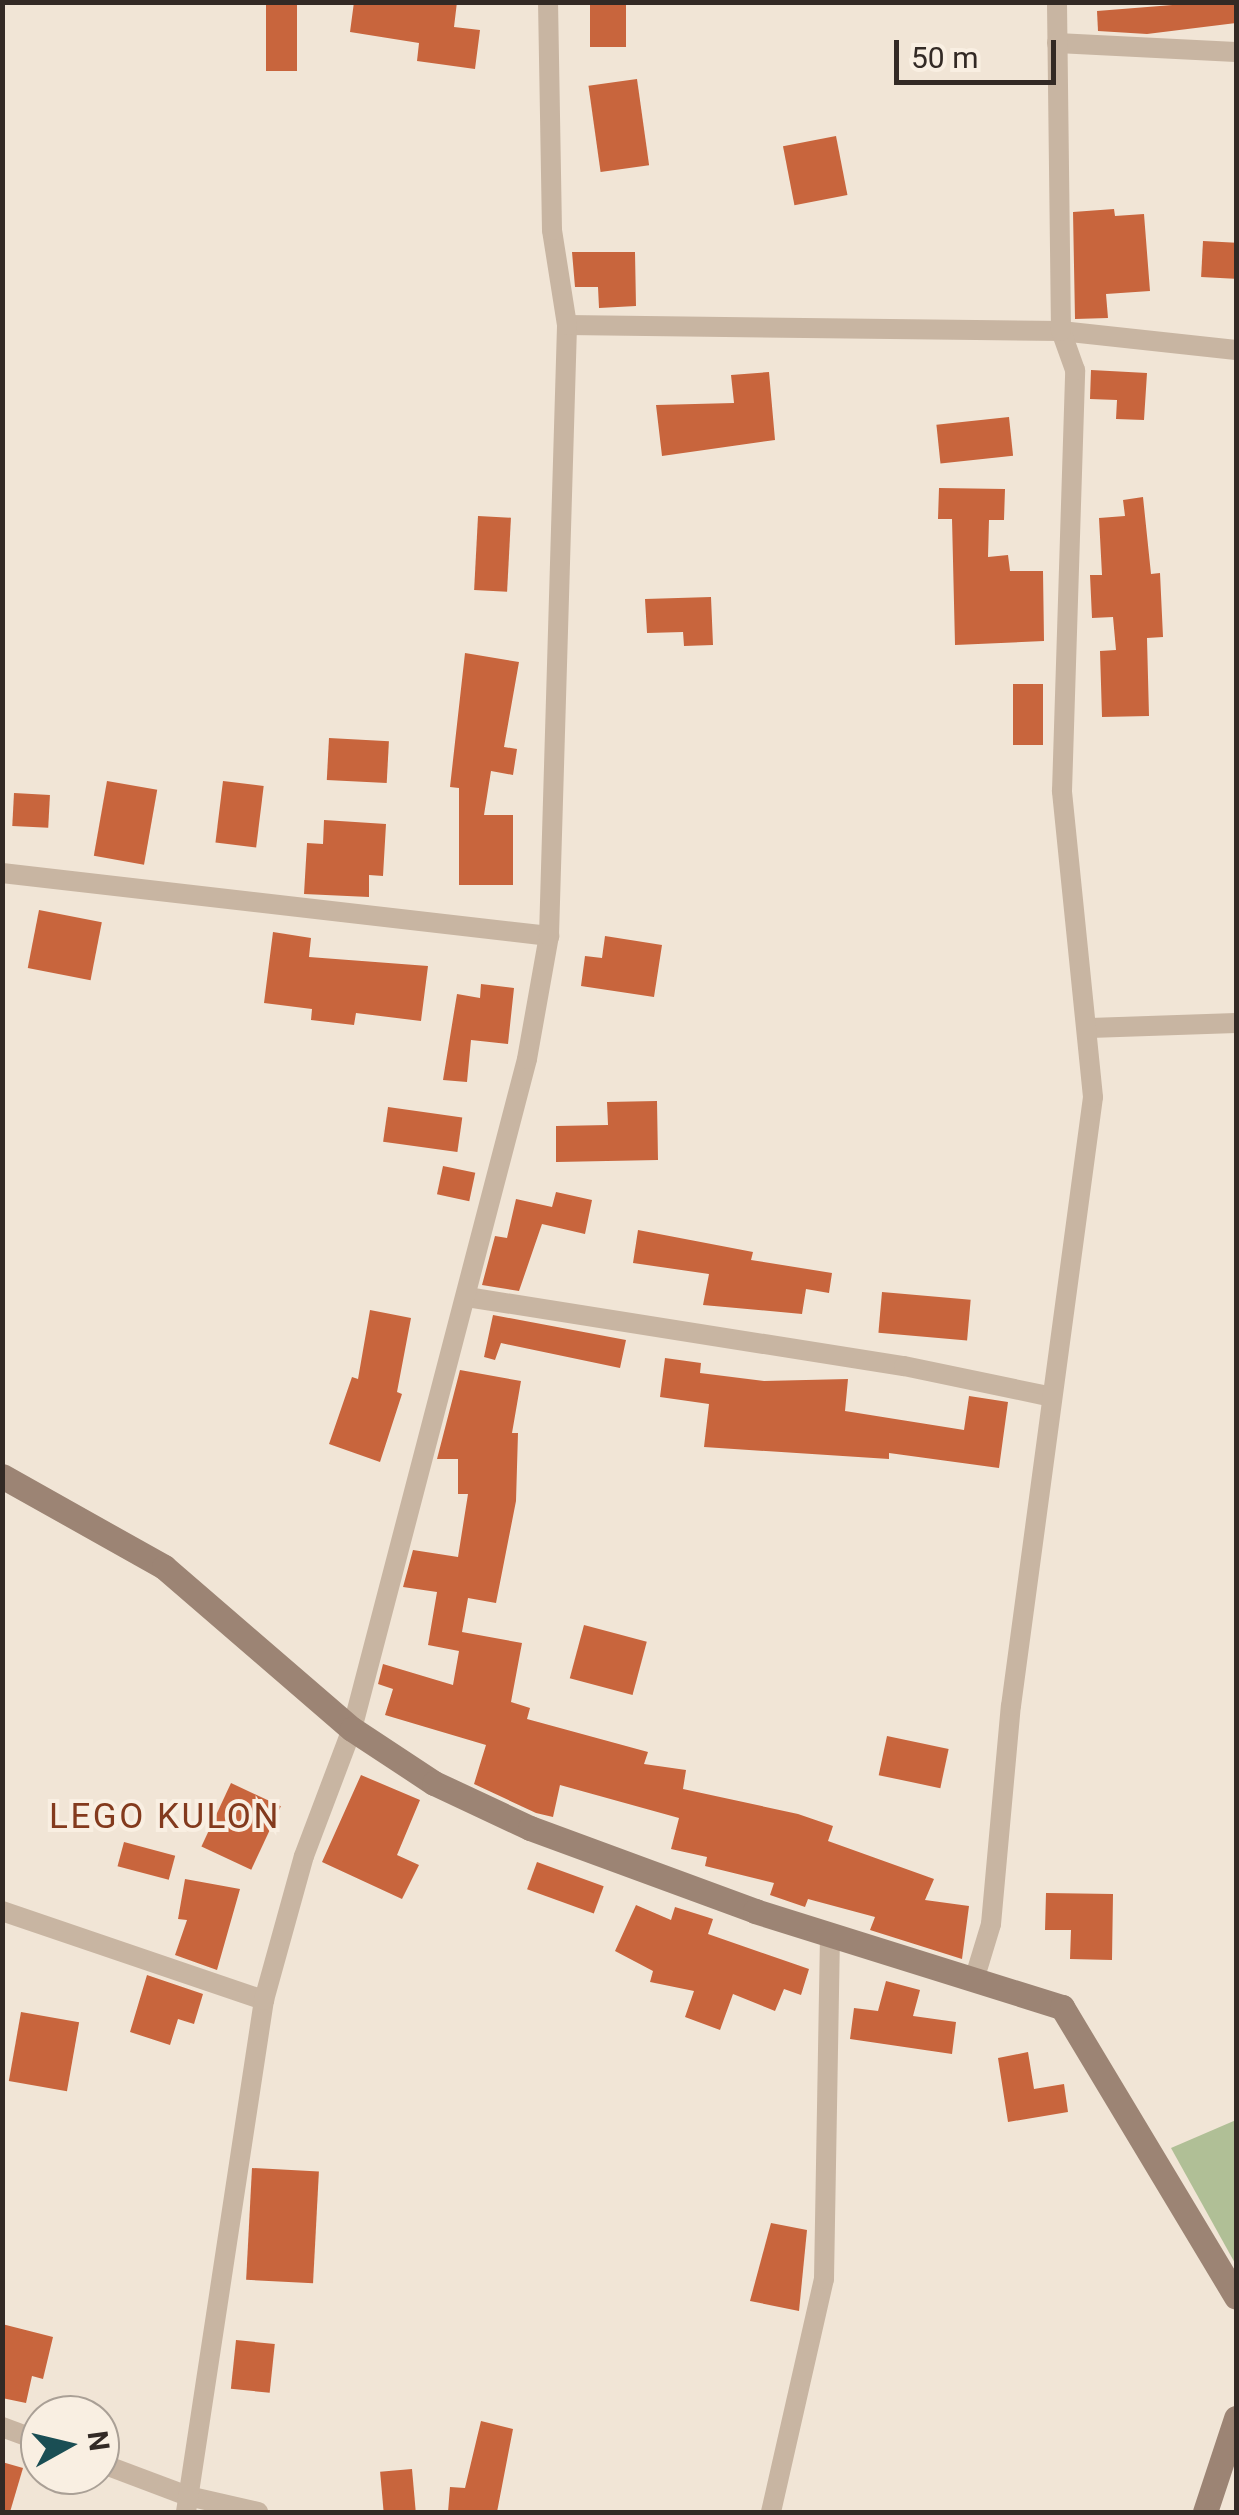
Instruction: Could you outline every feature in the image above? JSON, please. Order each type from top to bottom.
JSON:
[{"type":"street","points":[[187,2504],[264,2000],[304,1856],[352,1728],[527,1059],[549,936],[567,325],[552,230],[548,2]]},
{"type":"street","points":[[974,1980],[991,1924],[1052,1397],[1088,1154],[1090,1028],[1062,792],[1075,370],[1062,331],[1057,2]]},
{"type":"street","points":[[1057,43],[1236,52]]},
{"type":"street","points":[[567,325],[1062,331],[1236,350]]},
{"type":"street","points":[[2,873],[549,936]]},
{"type":"street","points":[[1090,1028],[1236,1023]]},
{"type":"street","points":[[467,1297],[904,1366],[1052,1397]]},
{"type":"street","points":[[2,1476],[164,1567],[352,1728],[434,1784],[530,1828],[830,1935],[1069,2012],[1236,2296]]},
{"type":"street","points":[[2,1911],[264,2000]]},
{"type":"street","points":[[772,2512],[824,2278],[830,1935]]},
{"type":"street","points":[[1205,2512],[1236,2418]]},
{"type":"street","points":[[120,2472],[187,2504],[258,2512]]},
{"type":"green space","points":[[1236,2120],[1236,2265],[1171,2148]]},
{"type":"building","points":[[266,2],[297,2],[297,71],[266,71]]},
{"type":"building","points":[[354,2],[457,2],[454,27],[480,30],[475,69],[417,61],[419,43],[350,32]]},
{"type":"building","points":[[590,2],[626,2],[626,47],[590,47]]},
{"type":"building","points":[[1236,2],[1236,23],[1147,34],[1098,31],[1097,11]]},
{"type":"building","points":[[637,79],[649,165],[601,172],[588,86]]},
{"type":"building","points":[[836,136],[847,195],[794,205],[783,146]]},
{"type":"building","points":[[1114,209],[1115,216],[1144,214],[1150,291],[1106,294],[1108,318],[1075,319],[1073,212]]},
{"type":"building","points":[[1203,241],[1236,243],[1234,279],[1201,277]]},
{"type":"building","points":[[572,252],[635,252],[636,306],[599,308],[598,287],[575,287]]},
{"type":"building","points":[[1091,370],[1147,373],[1144,420],[1116,419],[1117,400],[1090,399]]},
{"type":"building","points":[[769,372],[775,440],[662,456],[656,405],[734,403],[731,375]]},
{"type":"building","points":[[1009,417],[1013,456],[940,463],[936,425]]},
{"type":"building","points":[[939,488],[1005,489],[1004,520],[989,520],[988,557],[1008,555],[1010,571],[1043,571],[1044,641],[955,645],[952,519],[938,519]]},
{"type":"building","points":[[1143,497],[1151,574],[1160,573],[1163,637],[1147,638],[1149,716],[1102,717],[1100,651],[1116,650],[1113,617],[1092,618],[1090,575],[1102,575],[1099,518],[1125,516],[1123,500]]},
{"type":"building","points":[[478,516],[511,518],[507,592],[474,590]]},
{"type":"building","points":[[711,597],[713,645],[684,646],[683,632],[647,633],[645,599]]},
{"type":"building","points":[[465,653],[519,662],[504,747],[517,749],[513,775],[491,771],[484,815],[513,815],[513,885],[459,885],[459,788],[450,787]]},
{"type":"building","points":[[1013,684],[1043,684],[1043,745],[1013,745]]},
{"type":"building","points":[[329,738],[389,741],[387,783],[327,780]]},
{"type":"building","points":[[107,781],[157,790],[144,865],[94,856]]},
{"type":"building","points":[[223,781],[264,786],[256,848],[215,843]]},
{"type":"building","points":[[14,793],[50,795],[48,828],[12,826]]},
{"type":"building","points":[[324,820],[386,824],[383,876],[369,875],[369,897],[304,894],[307,843],[323,844]]},
{"type":"building","points":[[39,910],[102,922],[91,980],[28,968]]},
{"type":"building","points":[[273,932],[311,938],[309,957],[428,966],[421,1021],[356,1013],[354,1025],[311,1020],[312,1009],[264,1003]]},
{"type":"building","points":[[605,936],[662,945],[654,997],[581,986],[585,956],[602,958]]},
{"type":"building","points":[[481,984],[514,988],[508,1044],[471,1040],[467,1082],[443,1080],[457,994],[480,998]]},
{"type":"building","points":[[657,1101],[658,1160],[556,1162],[556,1126],[608,1125],[607,1102]]},
{"type":"building","points":[[388,1107],[462,1117],[457,1152],[383,1142]]},
{"type":"building","points":[[443,1166],[475,1173],[469,1201],[437,1194]]},
{"type":"building","points":[[556,1192],[592,1200],[585,1234],[542,1224],[519,1291],[482,1285],[495,1236],[507,1238],[516,1199],[552,1207]]},
{"type":"building","points":[[638,1230],[753,1252],[751,1260],[832,1273],[829,1293],[806,1289],[802,1314],[703,1305],[709,1274],[633,1263]]},
{"type":"building","points":[[882,1292],[971,1300],[967,1341],[878,1333]]},
{"type":"building","points":[[370,1310],[411,1318],[397,1392],[402,1394],[380,1462],[329,1444],[352,1377],[358,1379]]},
{"type":"building","points":[[493,1315],[626,1340],[620,1368],[501,1343],[495,1360],[484,1357]]},
{"type":"building","points":[[665,1358],[701,1363],[700,1373],[764,1381],[848,1379],[845,1411],[964,1430],[969,1396],[1008,1402],[999,1468],[889,1453],[889,1459],[704,1447],[709,1404],[660,1397]]},
{"type":"building","points":[[460,1370],[521,1381],[512,1433],[518,1433],[516,1501],[496,1603],[468,1598],[462,1632],[522,1643],[511,1702],[530,1708],[527,1719],[648,1752],[644,1764],[686,1770],[683,1789],[798,1814],[833,1826],[828,1841],[934,1879],[925,1900],[969,1906],[962,1959],[870,1930],[875,1917],[808,1899],[805,1907],[770,1895],[774,1883],[705,1866],[707,1857],[671,1849],[679,1818],[560,1785],[553,1817],[536,1813],[474,1784],[486,1745],[385,1715],[393,1689],[378,1684],[383,1664],[453,1685],[459,1651],[428,1645],[437,1592],[403,1587],[413,1550],[458,1557],[468,1494],[458,1494],[458,1459],[437,1459]]},
{"type":"building","points":[[584,1625],[647,1642],[633,1695],[570,1678]]},
{"type":"building","points":[[887,1736],[949,1749],[940,1788],[879,1775]]},
{"type":"building","points":[[361,1775],[420,1800],[397,1855],[419,1865],[402,1899],[322,1862]]},
{"type":"building","points":[[231,1783],[281,1806],[251,1870],[201,1846]]},
{"type":"building","points":[[124,1842],[175,1856],[169,1880],[118,1866]]},
{"type":"building","points":[[537,1862],[604,1886],[594,1914],[527,1889]]},
{"type":"building","points":[[185,1879],[240,1889],[217,1970],[175,1955],[187,1920],[178,1919]]},
{"type":"building","points":[[1046,1893],[1113,1894],[1112,1960],[1070,1959],[1071,1930],[1045,1930]]},
{"type":"building","points":[[636,1905],[671,1920],[675,1907],[713,1919],[708,1934],[809,1969],[801,1995],[784,1989],[775,2011],[733,1994],[720,2030],[685,2017],[694,1991],[650,1982],[653,1971],[615,1951]]},
{"type":"building","points":[[147,1975],[203,1994],[194,2024],[178,2019],[170,2045],[130,2032]]},
{"type":"building","points":[[886,1981],[920,1990],[913,2016],[956,2022],[952,2054],[850,2039],[854,2008],[878,2011]]},
{"type":"building","points":[[21,2012],[79,2022],[67,2091],[9,2081]]},
{"type":"building","points":[[1028,2052],[1034,2089],[1064,2084],[1068,2112],[1008,2122],[998,2058]]},
{"type":"building","points":[[252,2168],[319,2172],[313,2283],[246,2280]]},
{"type":"building","points":[[771,2223],[807,2230],[799,2311],[750,2301]]},
{"type":"building","points":[[2,2324],[53,2337],[43,2379],[32,2376],[28,2395],[20,2395],[20,2402],[2,2398]]},
{"type":"building","points":[[236,2340],[275,2344],[270,2393],[231,2389]]},
{"type":"building","points":[[481,2421],[513,2429],[497,2512],[448,2512],[450,2487],[465,2488]]},
{"type":"building","points":[[2,2462],[20,2467],[20,2478],[10,2512],[2,2512]]},
{"type":"building","points":[[412,2469],[416,2512],[384,2512],[380,2472]]},
{"type":"district","name":"LEGO KULON","points":[[165,1817]]}]
